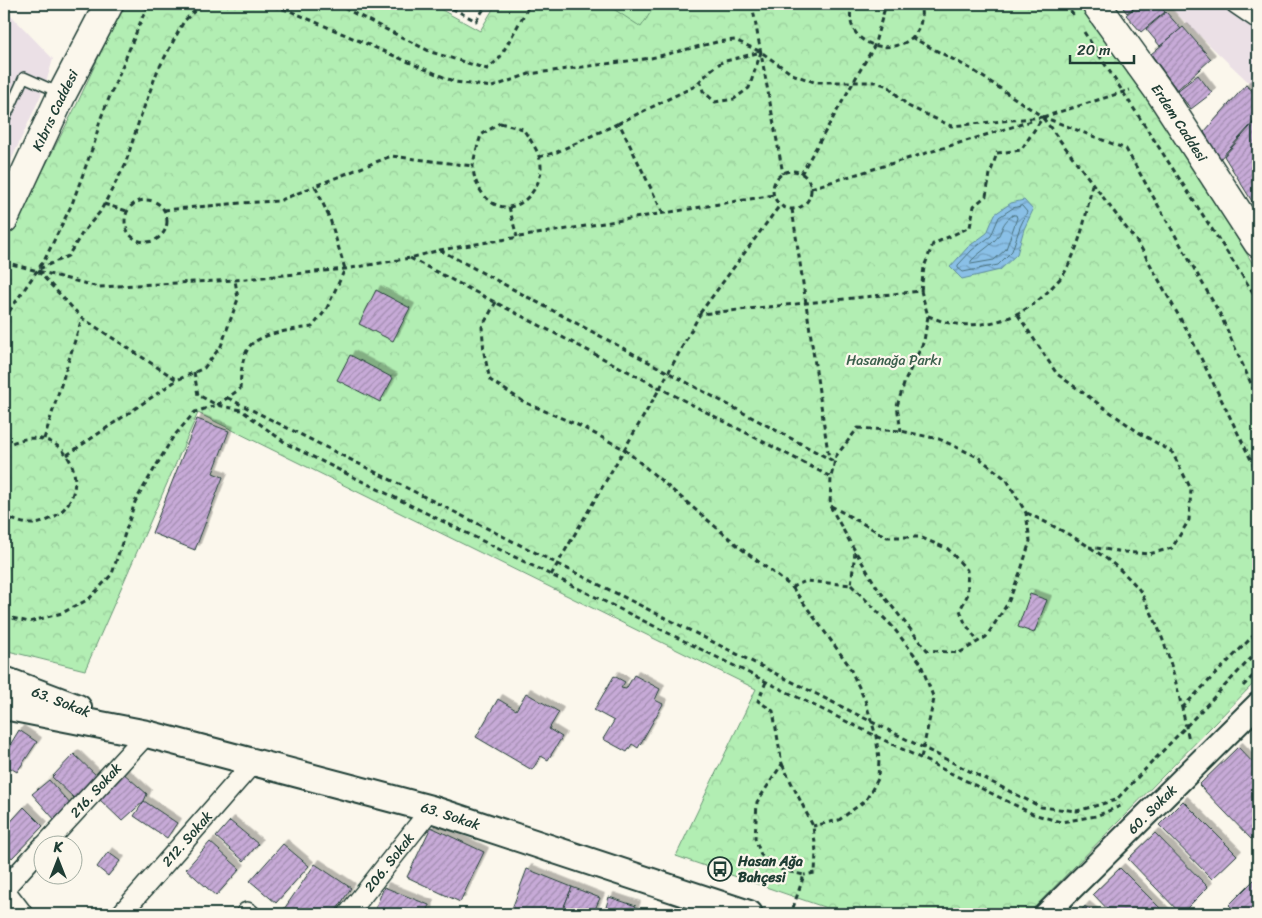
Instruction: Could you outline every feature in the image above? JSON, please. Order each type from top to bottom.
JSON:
[{"type":"main road","name":"Kıbrıs Caddesi","points":[[4,218],[62,94],[109,4]]},
{"type":"main road","name":"Erdem Caddesi","points":[[1087,12],[1161,94],[1258,243]]},
{"type":"main road","name":"63. Sokak","points":[[4,680],[147,734]]},
{"type":"main road","name":"63. Sokak","points":[[4,706],[147,734],[431,809],[749,914]]},
{"type":"street","points":[[1236,4],[1258,19]]},
{"type":"street","name":"60. Sokak","points":[[1046,914],[1258,704]]},
{"type":"street","name":"216. Sokak","points":[[52,836],[147,734]]},
{"type":"street","name":"212. Sokak","points":[[122,914],[253,763]]},
{"type":"street","name":"206. Sokak","points":[[348,914],[431,809]]},
{"type":"street","name":"216. Sokak","points":[[4,889],[32,858]]},
{"type":"street","points":[[4,889],[24,914]]},
{"type":"lane","points":[[4,122],[24,77],[62,94]]},
{"type":"path","points":[[4,319],[45,259],[72,204],[95,141],[100,120],[148,4]]},
{"type":"path","points":[[37,270],[68,256],[83,232],[100,212],[125,165],[138,121],[157,72],[184,20],[202,4]]},
{"type":"path","points":[[265,4],[290,11],[455,82],[492,87],[530,74],[651,58],[717,42],[735,40],[761,52],[792,74],[814,82],[876,82],[888,86],[908,106],[950,126],[1043,117]]},
{"type":"path","points":[[336,4],[431,52],[487,69],[499,59],[530,4]]},
{"type":"path","points":[[444,4],[476,21],[487,4]]},
{"type":"path","points":[[752,4],[783,174]]},
{"type":"path","points":[[852,4],[851,21],[856,32],[863,40],[874,46],[885,48],[897,47],[915,33],[920,22],[920,4]]},
{"type":"path","points":[[800,174],[874,46],[884,11],[889,4]]},
{"type":"path","points":[[1065,4],[1087,12]]},
{"type":"path","points":[[1082,29],[1258,300]]},
{"type":"path","points":[[911,37],[971,69],[1043,117],[1126,149],[1220,314],[1258,399]]},
{"type":"path","points":[[539,157],[557,152],[694,86],[722,62],[761,52]]},
{"type":"path","points":[[700,80],[703,90],[715,102],[734,99],[749,88],[761,52]]},
{"type":"path","points":[[810,188],[1123,93]]},
{"type":"path","points":[[1043,117],[1140,246],[1192,338],[1258,474]]},
{"type":"path","points":[[901,431],[897,406],[905,381],[924,341],[928,316],[921,291],[924,267],[933,244],[970,227],[974,206],[986,196],[990,174],[997,153],[1022,150],[1043,117]]},
{"type":"path","points":[[500,123],[523,129],[539,157],[542,168],[536,188],[525,201],[509,207],[489,202],[477,185],[473,166],[481,135],[500,123]]},
{"type":"path","points":[[619,123],[663,213]]},
{"type":"path","points":[[164,210],[279,201],[392,156],[473,166]]},
{"type":"path","points":[[788,172],[800,174],[809,182],[808,200],[804,205],[792,209],[780,205],[774,195],[774,183],[783,174],[788,172]]},
{"type":"path","points":[[928,316],[950,323],[984,325],[1018,315],[1042,300],[1065,273],[1088,211],[1092,184]]},
{"type":"path","points":[[4,616],[29,622],[62,613],[89,599],[112,574],[136,502],[173,437],[195,412],[217,405],[240,389],[242,368],[250,346],[271,333],[312,327],[326,310],[345,269],[330,218],[315,186]]},
{"type":"path","points":[[4,262],[98,287],[235,280],[345,269],[410,258],[440,250],[774,195]]},
{"type":"path","points":[[138,201],[153,201],[164,210],[167,217],[165,230],[156,239],[143,242],[137,240],[127,231],[125,218],[127,211],[138,201]]},
{"type":"path","points":[[104,204],[127,211]]},
{"type":"path","points":[[551,575],[660,388],[700,314],[780,205]]},
{"type":"path","points":[[509,207],[517,237]]},
{"type":"path","points":[[792,209],[830,460]]},
{"type":"path","points":[[440,250],[835,462]]},
{"type":"path","points":[[410,258],[831,477]]},
{"type":"path","points":[[37,270],[82,318],[177,380]]},
{"type":"path","points":[[67,455],[177,380],[204,368],[221,346],[238,299],[235,280]]},
{"type":"path","points":[[700,314],[921,291]]},
{"type":"path","points":[[496,302],[482,327],[484,353],[490,380],[524,402],[580,426],[624,449],[743,550],[792,587],[848,664],[864,700],[876,736],[879,759],[878,779],[866,800],[839,820],[813,826]]},
{"type":"path","points":[[1018,315],[1056,374],[1138,432],[1172,452],[1191,489],[1189,520],[1172,548],[1149,554],[1089,547]]},
{"type":"path","points":[[44,439],[82,318]]},
{"type":"path","points":[[194,372],[198,394],[217,405],[241,410],[287,444],[1033,814],[1061,822],[1096,816],[1124,805]]},
{"type":"path","points":[[228,398],[1041,807],[1077,811],[1116,800],[1258,651]]},
{"type":"path","points":[[858,428],[901,431],[938,439],[978,457],[1007,480],[1026,513],[1030,541],[1008,604],[986,637],[959,653],[927,650],[878,589],[830,506],[831,477],[836,456],[858,428]]},
{"type":"path","points":[[4,447],[16,440],[29,437],[44,439],[57,445],[67,455],[73,468],[75,483],[72,498],[64,510],[52,519],[39,524],[24,524],[10,519],[4,514]]},
{"type":"path","points":[[830,506],[887,537],[920,537],[948,549],[967,570],[968,594],[960,610],[965,623],[978,642]]},
{"type":"path","points":[[1026,513],[1070,534],[1107,559],[1139,589],[1158,626],[1175,677],[1189,740]]},
{"type":"path","points":[[851,586],[855,552]]},
{"type":"path","points":[[792,587],[806,581],[851,586],[892,626],[920,662],[934,699],[921,758]]},
{"type":"path","points":[[1182,708],[1258,632]]},
{"type":"path","points":[[1238,692],[1258,671]]},
{"type":"path","points":[[766,682],[758,701],[773,711],[782,764],[813,826],[816,852],[815,872],[804,875],[782,870],[761,854],[755,838],[756,802],[782,764]]},
{"type":"path","points":[[1183,746],[1196,733]]},
{"type":"path","points":[[791,914],[804,875]]},
{"type":"shaded area","points":[[1166,4],[1258,4],[1258,91]]},
{"type":"shaded area","points":[[4,8],[53,59],[45,86],[4,176]]},
{"type":"green space","name":"Hasanağa Parkı","points":[[123,4],[431,4],[480,31],[496,4],[1081,4],[1152,100],[1258,272],[1258,679],[1028,914],[844,914],[676,856],[756,689],[198,413],[85,670],[4,650],[4,246],[77,104]]},
{"type":"green space","points":[[606,4],[656,4],[641,27]]},
{"type":"water","points":[[1024,200],[1033,210],[1024,229],[1017,254],[1000,270],[962,279],[950,267],[968,247],[987,233],[995,214],[1011,203]]},
{"type":"building","points":[[1120,4],[1138,4],[1127,13]]},
{"type":"building","points":[[1139,4],[1158,4],[1165,12],[1141,32],[1126,15]]},
{"type":"building","points":[[1166,12],[1181,29],[1160,46],[1146,29]]},
{"type":"building","points":[[1183,27],[1211,59],[1177,90],[1151,54]]},
{"type":"building","points":[[1198,75],[1212,93],[1191,109],[1177,91]]},
{"type":"building","points":[[1246,85],[1258,96],[1258,117],[1220,159],[1204,132]]},
{"type":"building","points":[[1258,118],[1258,211],[1224,156]]},
{"type":"building","points":[[376,290],[410,308],[393,341],[359,324]]},
{"type":"building","points":[[350,355],[393,378],[380,402],[337,380]]},
{"type":"building","points":[[197,419],[229,431],[213,473],[223,477],[195,550],[152,533]]},
{"type":"building","points":[[1030,594],[1047,600],[1034,633],[1018,627]]},
{"type":"building","points":[[634,675],[660,689],[655,700],[663,704],[638,748],[632,744],[627,752],[603,739],[614,721],[594,710],[614,676],[625,682],[621,688],[626,689]]},
{"type":"building","points":[[526,693],[559,712],[549,729],[562,737],[548,760],[541,756],[532,770],[476,737],[498,699],[516,710]]},
{"type":"building","points":[[19,730],[37,742],[17,772],[4,764],[4,755]]},
{"type":"building","points":[[1238,747],[1258,768],[1258,832],[1251,839],[1199,785]]},
{"type":"building","points":[[74,754],[97,776],[75,799],[52,777]]},
{"type":"building","points":[[122,772],[147,794],[144,801],[122,821],[98,798]]},
{"type":"building","points":[[49,780],[72,806],[55,820],[32,794]]},
{"type":"building","points":[[144,801],[177,823],[167,838],[134,816]]},
{"type":"building","points":[[1183,801],[1237,855],[1212,879],[1159,825]]},
{"type":"building","points":[[24,807],[43,826],[12,858],[4,850],[4,829]]},
{"type":"building","points":[[230,821],[258,844],[244,861],[216,837]]},
{"type":"building","points":[[431,827],[484,852],[460,902],[407,877]]},
{"type":"building","points":[[1155,833],[1208,887],[1181,914],[1128,859]]},
{"type":"building","points":[[210,842],[240,869],[216,896],[186,869]]},
{"type":"building","points":[[283,844],[309,866],[276,903],[250,881]]},
{"type":"building","points":[[108,852],[120,861],[108,876],[97,867]]},
{"type":"building","points":[[315,864],[351,888],[334,914],[292,914],[284,909]]},
{"type":"building","points":[[1120,868],[1166,914],[1112,914],[1093,894]]},
{"type":"building","points":[[527,869],[572,887],[561,914],[510,914]]},
{"type":"building","points":[[1255,879],[1258,882],[1258,914],[1238,914],[1229,905]]},
{"type":"building","points":[[384,887],[429,905],[428,914],[373,914]]},
{"type":"building","points":[[572,887],[600,898],[593,914],[561,914]]},
{"type":"building","points":[[609,897],[636,906],[633,914],[604,914]]},
{"type":"building","points":[[1085,906],[1095,914],[1078,914]]},
{"type":"place","name":"Hasan Ağa Bahçesi","points":[[720,869]]}]
